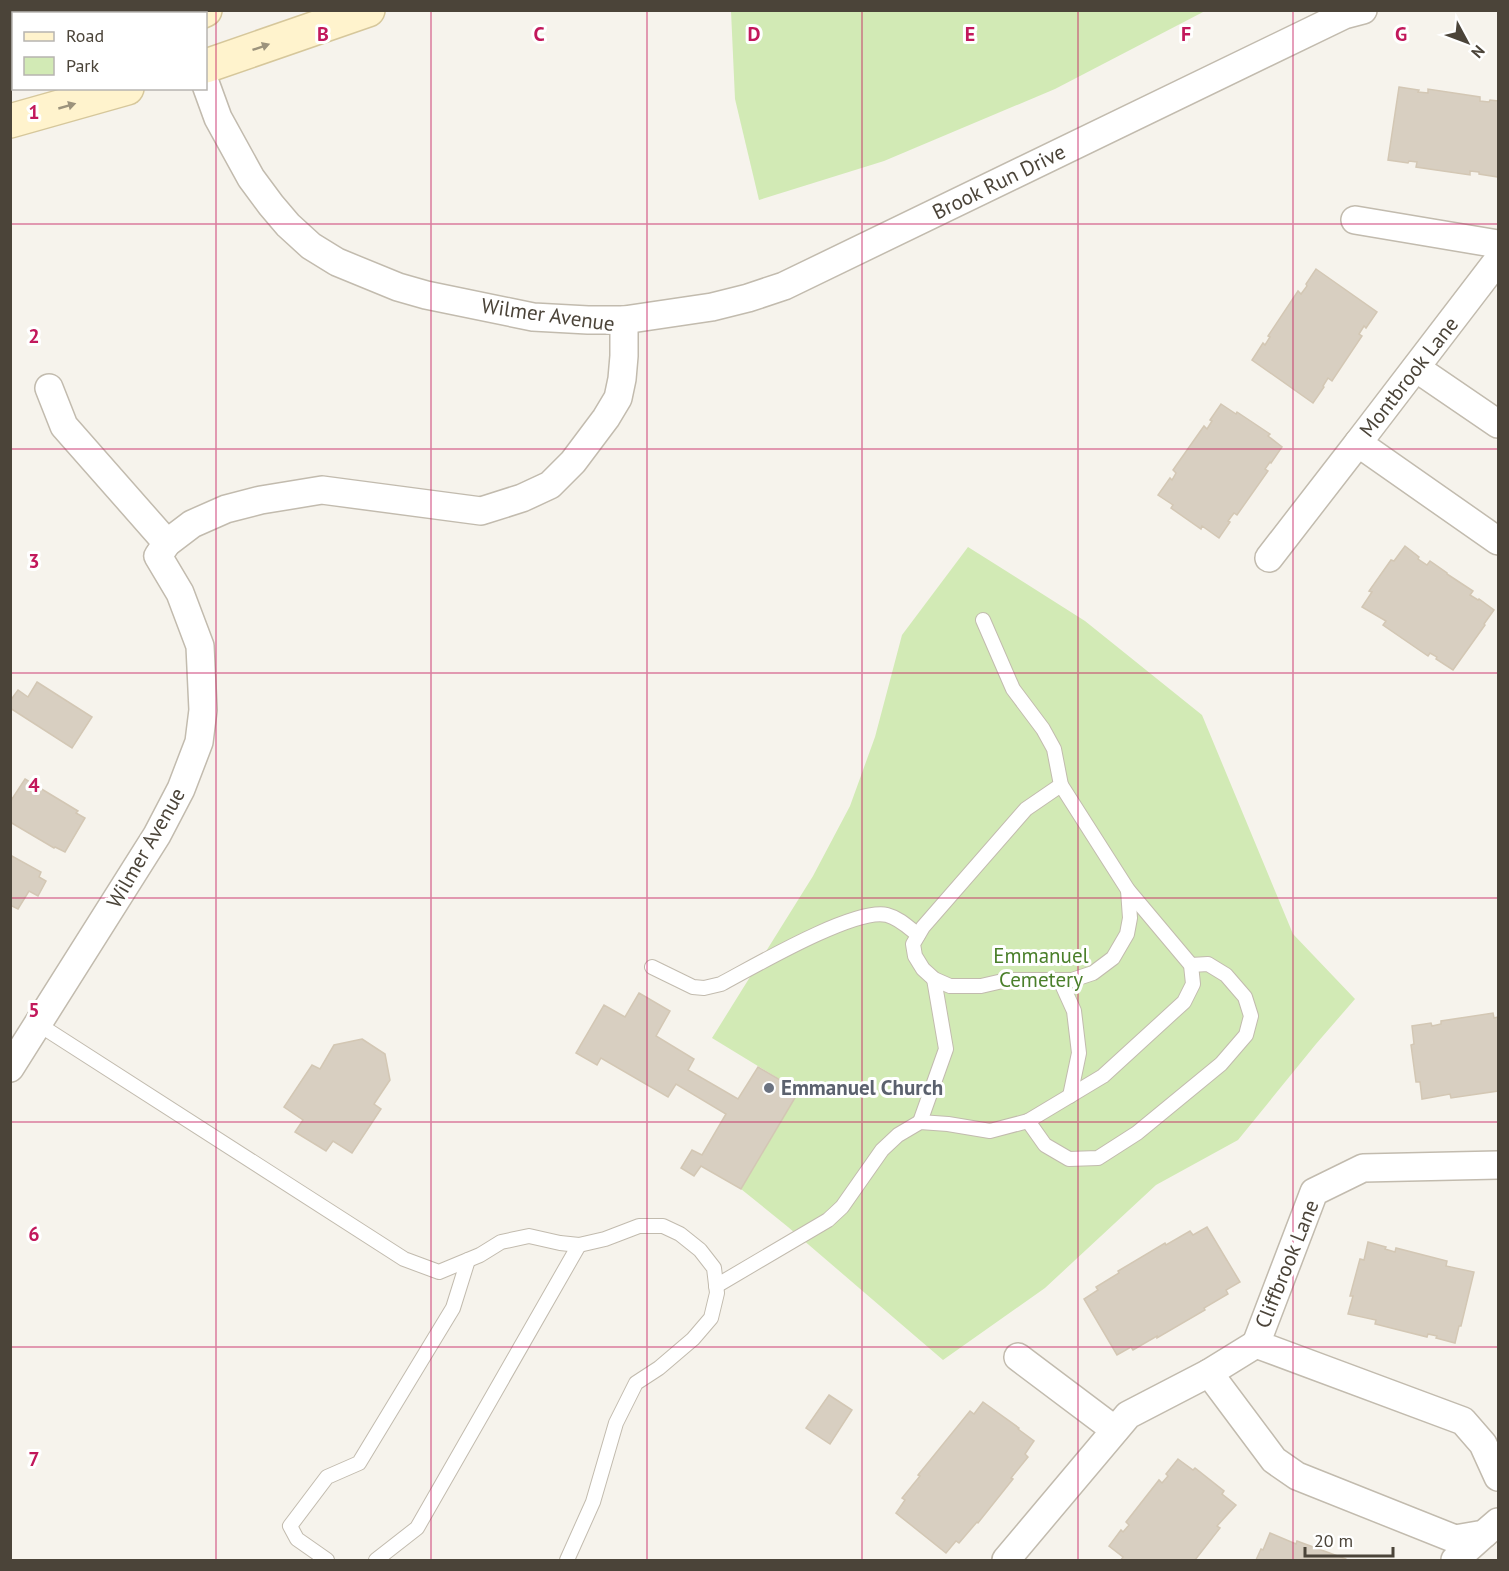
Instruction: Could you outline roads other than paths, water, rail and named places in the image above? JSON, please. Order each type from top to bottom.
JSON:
[{"type":"main road","points":[[207,66],[368,10]]},
{"type":"main road","points":[[10,121],[120,90]]},
{"type":"street","name":"Brook Run Drive","points":[[624,320],[712,307],[784,286],[1344,15],[1363,10]]},
{"type":"street","name":"Wilmer Avenue","points":[[10,1068],[157,835],[181,789],[199,742],[203,710],[200,646],[180,593],[158,556],[167,543],[192,524],[226,509],[261,500],[322,490],[481,511],[522,498],[550,485],[573,462],[618,398],[622,379],[624,320],[533,317],[426,294],[398,287],[337,262],[311,246],[288,225],[251,178],[218,118],[207,88]]},
{"type":"street","points":[[1354,220],[1498,244]]},
{"type":"street","name":"Montbrook Lane","points":[[1498,260],[1358,443],[1498,541]]},
{"type":"street","points":[[1416,368],[1498,424]]},
{"type":"street","points":[[49,388],[64,426],[167,543]]},
{"type":"street","points":[[1269,558],[1358,443]]},
{"type":"street","name":"Cliffbrook Lane","points":[[1006,1560],[1128,1415],[1209,1374],[1256,1344],[1314,1192],[1363,1168],[1498,1165]]},
{"type":"street","name":"Cliffbrook Lane","points":[[1256,1344],[1463,1420],[1483,1444],[1498,1477]]},
{"type":"street","points":[[1018,1358],[1115,1430]]},
{"type":"street","points":[[1209,1374],[1274,1460],[1297,1476],[1455,1539],[1491,1528]]},
{"type":"street","points":[[1455,1560],[1491,1528]]},
{"type":"lane","points":[[716,1286],[828,1220],[842,1207],[882,1150],[898,1135],[920,1122],[990,1131],[1028,1120],[1103,1076],[1184,1002],[1192,984],[1191,965],[1128,890],[1061,785],[1054,749],[1043,729],[1013,689],[983,620]]},
{"type":"lane","points":[[1061,785],[1026,809],[923,927],[913,944],[915,956],[923,969],[934,979],[958,987],[981,986],[1007,980],[1072,980],[1093,973],[1113,958],[1127,934],[1130,918],[1128,890]]},
{"type":"lane","points":[[652,967],[693,987],[704,988],[721,984],[831,927],[868,915],[885,914],[898,920],[918,935]]},
{"type":"lane","points":[[1028,1120],[1045,1145],[1069,1159],[1098,1158],[1137,1133],[1221,1064],[1246,1035],[1251,1016],[1245,998],[1226,975],[1208,964],[1191,965]]},
{"type":"lane","points":[[920,1122],[946,1049],[934,979]]},
{"type":"lane","points":[[1060,980],[1074,1011],[1079,1053],[1070,1096]]},
{"type":"lane","points":[[38,1024],[404,1259],[440,1272],[501,1242],[529,1236],[579,1245],[605,1239],[639,1226],[663,1226],[680,1234],[700,1250],[714,1268],[717,1293],[711,1318],[693,1339],[659,1368],[636,1383],[616,1423],[593,1502],[567,1560]]},
{"type":"lane","points":[[376,1560],[417,1528],[579,1245]]},
{"type":"lane","points":[[327,1560],[297,1539],[290,1526],[327,1477],[359,1463],[453,1308],[468,1260]]},
{"type":"place","name":"Emmanuel Church","points":[[769,1088]]},
{"type":"park label","name":"Emmanuel Cemetery","points":[[1041,968]]}]
